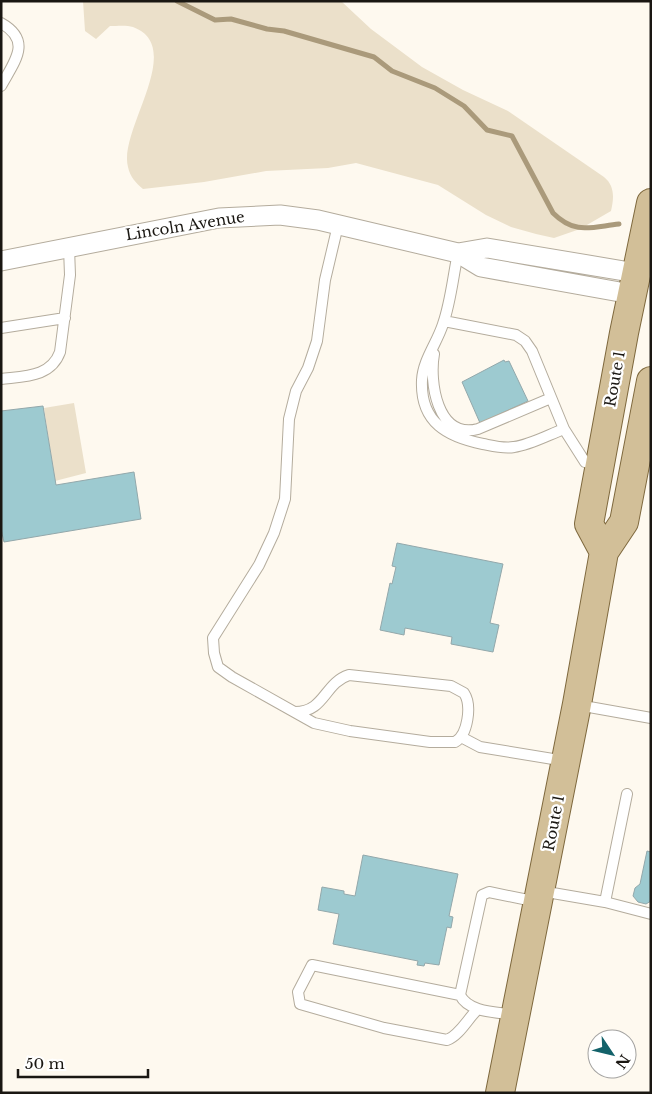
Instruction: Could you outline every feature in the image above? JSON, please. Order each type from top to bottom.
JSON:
[{"type":"main road","name":"Route 1","points":[[604,552],[589,524],[600,466],[642,285],[651,203]]},
{"type":"main road","name":"Route 1","points":[[500,1093],[566,762],[604,552],[624,522],[651,381]]},
{"type":"main road","points":[[630,495],[644,482],[651,457]]},
{"type":"street","name":"Lincoln Avenue","points":[[1,261],[232,217],[280,215],[338,225],[458,252],[487,248],[642,285]]},
{"type":"lane","points":[[1,23],[15,34],[19,46],[17,58],[1,86]]},
{"type":"lane","points":[[295,712],[313,709],[335,683],[349,675],[440,683],[457,687],[466,696],[468,705],[465,729],[462,737],[455,742],[447,743],[338,730],[314,723],[295,712],[218,667],[213,638],[258,565],[274,533],[286,499],[289,419],[296,391],[308,368],[318,341],[325,280],[338,225]]},
{"type":"lane","points":[[1,379],[34,374],[51,368],[60,352],[70,275],[69,248]]},
{"type":"lane","points":[[458,252],[444,321],[426,362],[422,378],[422,392],[426,406],[440,428],[462,440],[513,448],[564,429]]},
{"type":"lane","points":[[1,328],[65,318]]},
{"type":"lane","points":[[444,321],[521,337],[532,351],[564,429],[585,462],[600,466]]},
{"type":"lane","points":[[437,338],[432,364],[432,386],[441,412],[458,427],[472,430],[478,429],[551,398]]},
{"type":"lane","points":[[577,704],[651,718]]},
{"type":"lane","points":[[462,737],[480,748],[566,762]]},
{"type":"lane","points":[[605,902],[627,794]]},
{"type":"lane","points":[[460,995],[482,895],[489,892],[605,902],[651,914]]},
{"type":"lane","points":[[478,1009],[470,1016],[457,1034],[447,1040],[384,1028],[300,1004],[297,1000],[301,984],[312,965],[460,995],[468,1005],[478,1009],[516,1015]]},
{"type":"shaded area","points":[[83,1],[341,1],[371,29],[422,67],[463,90],[508,111],[604,177],[610,184],[613,192],[611,211],[580,229],[554,238],[511,227],[486,215],[438,185],[356,163],[328,168],[266,171],[204,182],[143,189],[130,174],[128,151],[132,132],[153,70],[154,52],[148,37],[131,26],[110,26],[96,39],[85,31]]},
{"type":"shaded area","points":[[74,403],[86,473],[55,481],[44,408]]},
{"type":"building","points":[[504,360],[505,362],[509,361],[528,401],[480,423],[462,382]]},
{"type":"building","points":[[43,406],[56,485],[134,472],[141,519],[4,542],[1,529],[1,411]]},
{"type":"building","points":[[397,543],[503,564],[490,623],[499,625],[493,652],[451,644],[452,637],[405,628],[404,635],[380,630],[390,583],[392,584],[396,567],[392,566]]},
{"type":"building","points":[[647,851],[651,852],[651,901],[646,904],[638,902],[633,896],[635,888],[640,884]]},
{"type":"building","points":[[363,855],[458,874],[449,916],[453,917],[451,928],[447,927],[439,965],[425,963],[424,966],[417,965],[418,961],[333,944],[339,914],[318,910],[322,887],[344,891],[344,894],[355,896]]},
{"type":"waterway","points":[[177,1],[215,20],[231,19],[267,29],[284,31],[374,57],[392,71],[435,88],[464,106],[487,130],[512,136],[553,213],[561,220],[576,227],[584,228],[619,224]]}]
